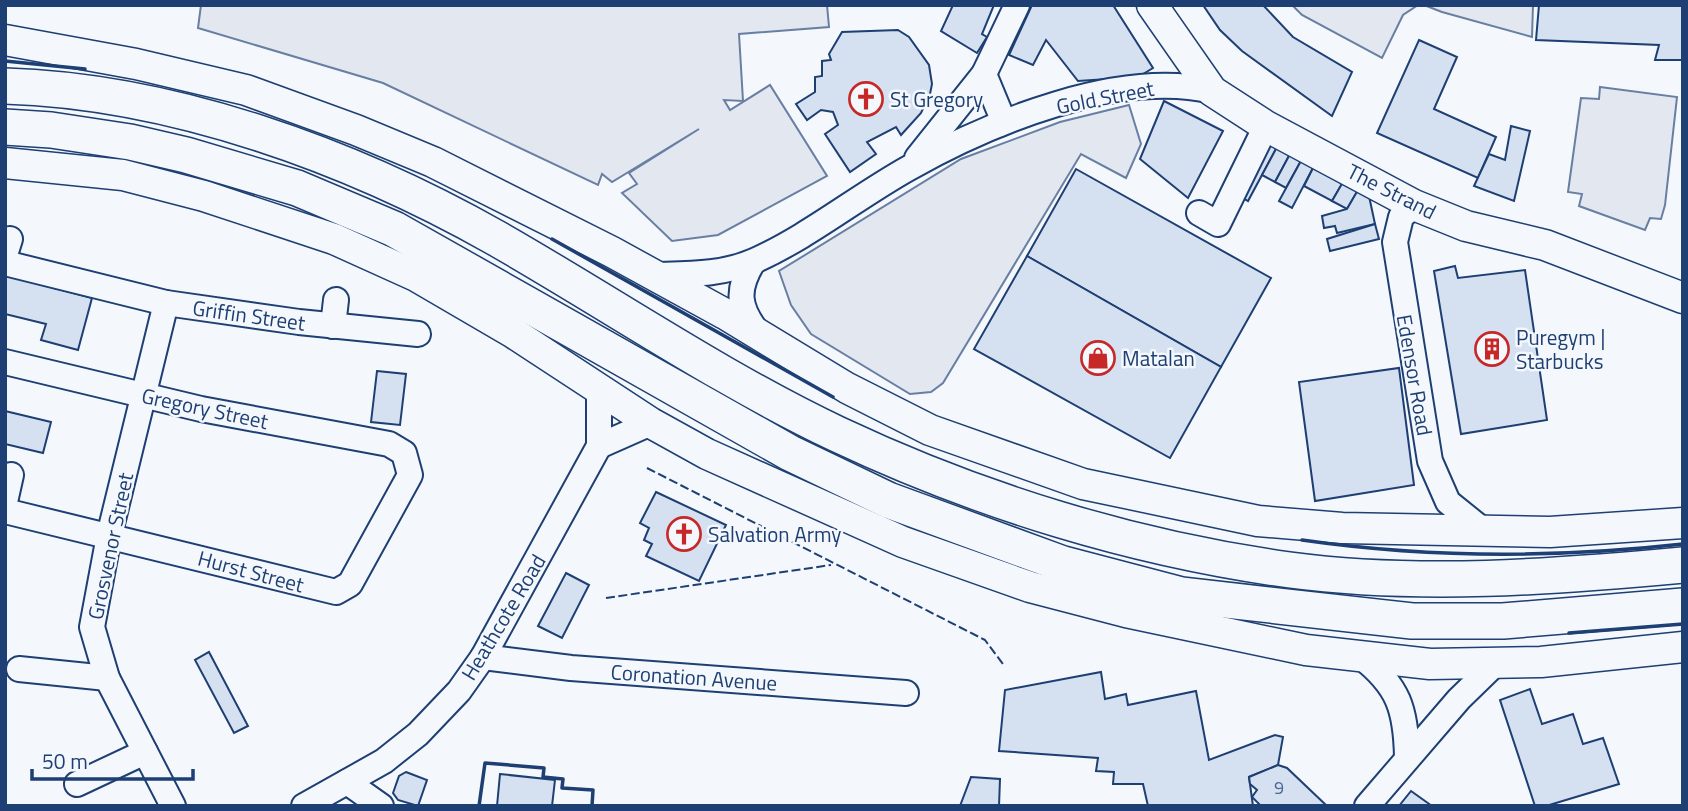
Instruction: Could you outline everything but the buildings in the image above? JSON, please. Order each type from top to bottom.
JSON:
[{"type":"highway","points":[[5,86],[62,89],[130,99],[291,143],[368,174],[494,237],[767,399],[839,435],[949,483],[1028,509],[1162,547],[1292,570],[1413,577],[1502,578],[1556,577],[1683,565]]},
{"type":"highway","points":[[5,127],[51,130],[130,142],[186,155],[296,188],[394,229],[790,453],[888,500],[1063,564],[1181,595],[1412,621],[1503,621],[1683,606]]},
{"type":"main road","name":"The Strand","points":[[1152,5],[1212,91],[1266,126],[1414,205],[1466,226],[1545,245],[1683,298]]},
{"type":"main road","points":[[5,40],[136,64],[246,90],[356,130],[433,162],[654,275],[759,334],[847,388],[930,430],[1083,484],[1258,521],[1342,528],[1563,532],[1683,523]]},
{"type":"main road","points":[[5,163],[123,175],[204,196],[334,239],[416,276],[512,331],[651,423],[762,481],[903,542],[1030,587],[1126,612],[1307,650],[1430,664],[1495,664],[1617,656],[1683,647]]},
{"type":"street","points":[[907,169],[941,131],[984,74],[1017,5]]},
{"type":"street","points":[[654,275],[706,274],[753,261],[907,169],[1000,124],[1000,115],[984,74]]},
{"type":"street","name":"Gold Street","points":[[1000,124],[1091,95],[1166,85],[1212,91]]},
{"type":"street","points":[[1199,213],[1219,224],[1266,126]]},
{"type":"street","name":"Edensor Road","points":[[1414,205],[1401,217],[1395,229],[1395,242],[1430,461],[1448,502],[1484,531]]},
{"type":"street","points":[[753,261],[739,291],[745,316],[759,334]]},
{"type":"street","name":"Griffin Street","points":[[5,263],[166,303],[333,326],[418,334]]},
{"type":"street","name":"Griffin Street","points":[[333,326],[336,300]]},
{"type":"street","name":"Griffin Street","points":[[145,397],[166,303]]},
{"type":"street","name":"Gregory Street","points":[[5,362],[145,397],[389,444],[404,453]]},
{"type":"street","name":"Heathcote Road","points":[[304,806],[384,761],[418,734],[458,691],[483,657],[599,446],[599,388]]},
{"type":"street","name":"Grosvenor Street","points":[[145,397],[109,536],[92,627],[107,678],[173,806]]},
{"type":"street","points":[[599,446],[651,423]]},
{"type":"street","name":"Hurst Street","points":[[5,511],[218,561],[327,591],[344,590],[350,584],[410,475],[404,453]]},
{"type":"street","points":[[5,502],[11,475]]},
{"type":"street","points":[[1360,656],[1387,679],[1397,695],[1406,730],[1407,757]]},
{"type":"street","name":"Coronation Avenue","points":[[483,657],[571,668],[906,693]]},
{"type":"street","points":[[1367,806],[1459,698],[1495,664]]},
{"type":"street","points":[[19,669],[107,678]]},
{"type":"street","points":[[77,784],[145,752]]},
{"type":"street","points":[[346,782],[381,806]]},
{"type":"shaded area","points":[[201,5],[827,5],[829,27],[739,34],[743,101],[724,100],[730,110],[770,85],[827,176],[718,235],[672,241],[622,193],[637,184],[629,173],[699,129],[612,182],[602,174],[598,185],[383,83],[198,28]]},
{"type":"shaded area","points":[[1292,5],[1418,5],[1403,15],[1382,58],[1302,15]]},
{"type":"shaded area","points":[[1424,5],[1533,5],[1532,37],[1442,12]]},
{"type":"shaded area","points":[[1600,87],[1677,97],[1665,205],[1661,219],[1650,218],[1645,230],[1579,206],[1582,194],[1568,192],[1581,98],[1599,99]]},
{"type":"shaded area","points":[[1129,105],[1141,144],[1126,178],[1081,154],[943,383],[931,392],[910,394],[811,334],[791,305],[779,271],[961,159],[1060,122]]},
{"type":"fence","points":[[647,468],[985,640],[1003,664]]},
{"type":"fence","points":[[606,598],[831,565]]},
{"type":"wall","points":[[5,61],[85,69]]},
{"type":"wall","points":[[552,239],[833,397]]},
{"type":"wall","points":[[1302,540],[1397,550],[1492,554],[1588,552],[1683,544]]},
{"type":"wall","points":[[1569,633],[1683,624]]},
{"type":"wall","points":[[479,806],[485,763],[544,768],[543,777],[563,779],[562,788],[593,790],[592,806]]},
{"type":"place","name":"St Gregory","points":[[866,99]]},
{"type":"place","name":"Puregym | Starbucks","points":[[1492,349]]},
{"type":"place","name":"Matalan","points":[[1098,358]]},
{"type":"place","name":"Salvation Army","points":[[684,534]]}]
